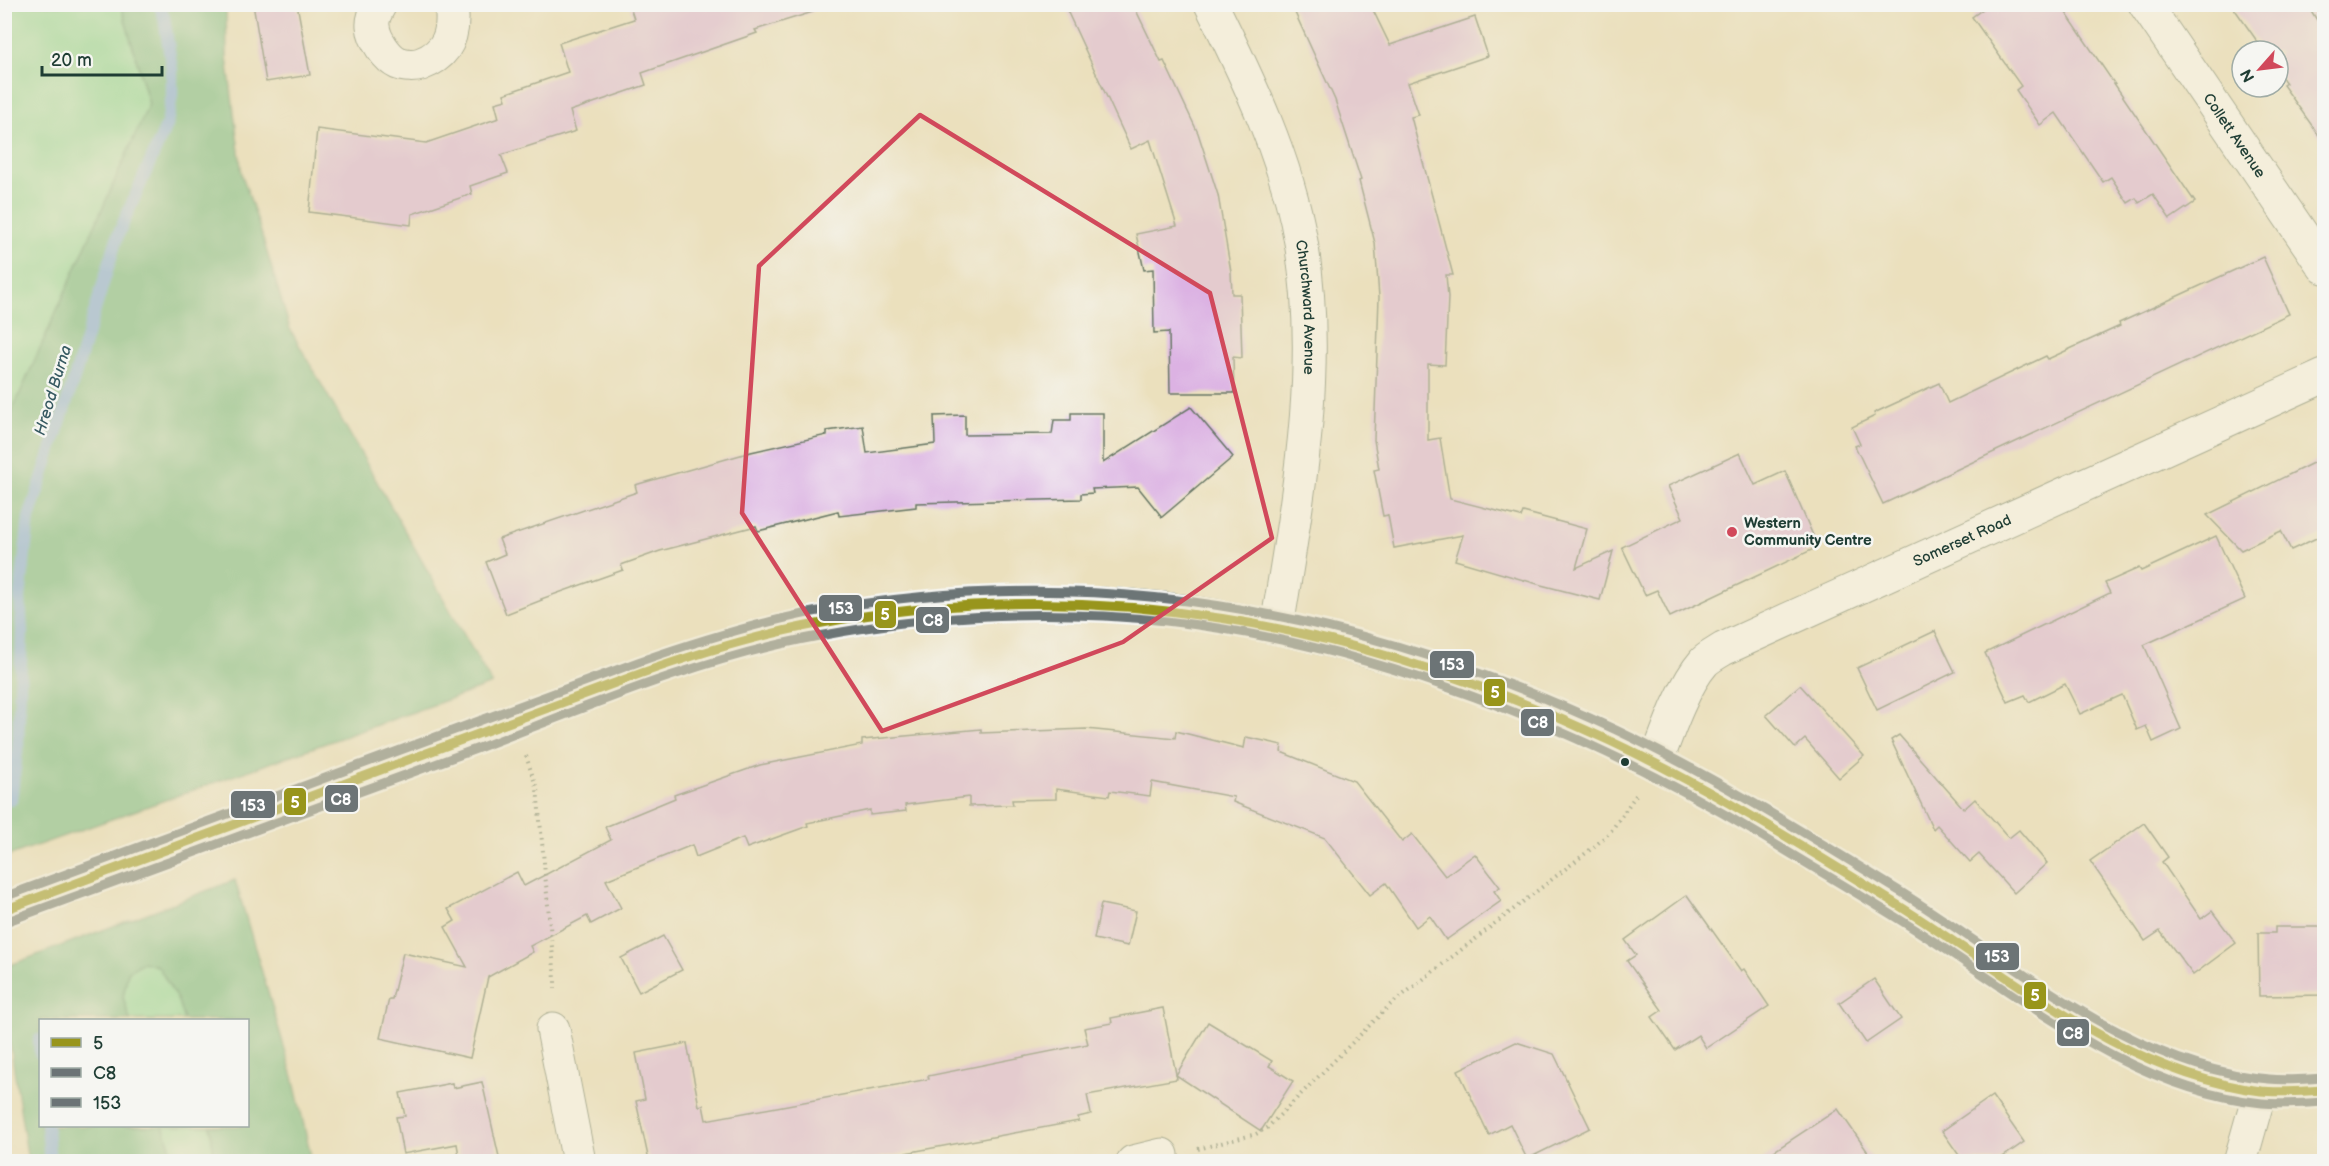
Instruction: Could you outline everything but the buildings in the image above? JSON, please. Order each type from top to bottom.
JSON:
[{"type":"main road","points":[[4,910],[621,681],[754,639],[812,625],[939,607],[1014,603],[1166,609],[1277,627],[1380,654],[1514,698],[1582,727],[1716,795],[1907,910],[2110,1040],[2172,1069],[2214,1083],[2260,1091],[2325,1090]]},
{"type":"street","points":[[380,4],[375,14],[373,27],[378,40],[388,57],[399,64],[416,66],[432,60],[444,50],[453,20],[451,4]]},
{"type":"street","name":"Churchward Avenue","points":[[1212,4],[1258,105],[1285,177],[1301,242],[1308,312],[1307,392],[1301,471],[1277,627]]},
{"type":"street","name":"Collett Avenue","points":[[2145,4],[2325,267]]},
{"type":"street","name":"Somerset Road","points":[[1656,763],[1679,704],[1696,673],[1705,661],[1723,649],[2325,376]]},
{"type":"street","points":[[553,1029],[579,1161]]},
{"type":"street","points":[[2240,1161],[2260,1091]]},
{"type":"path","points":[[514,722],[537,789],[555,979],[553,1029]]},
{"type":"path","points":[[1147,1158],[1256,1134],[1267,1128],[1390,1005],[1611,831],[1656,763]]},
{"type":"highlighted area","points":[[920,115],[1210,293],[1272,538],[1123,642],[882,731],[742,513],[759,266]]},
{"type":"green space","points":[[5,5],[121,5],[149,104],[5,427]]},
{"type":"green space","points":[[121,5],[226,5],[227,57],[242,175],[290,329],[492,684],[5,857],[5,427],[149,104]]},
{"type":"green space","points":[[235,880],[293,1077],[312,1161],[215,1161],[210,1127],[249,1127],[249,1019],[184,1019],[178,1001],[158,966],[143,962],[128,972],[123,997],[130,1019],[39,1019],[39,1127],[163,1127],[175,1161],[28,1161],[5,1010],[5,967]]},
{"type":"green space","points":[[143,962],[158,966],[178,1001],[184,1019],[130,1019],[123,997],[128,972]]},
{"type":"green space","points":[[163,1127],[210,1127],[215,1161],[175,1161]]},
{"type":"waterway","name":"Hreod Burna","points":[[11,800],[18,745],[22,631],[20,598],[29,518],[118,235],[167,124],[172,95],[172,70],[164,17],[159,4]]},
{"type":"waterway","name":"Hreod Burna","points":[[47,1127],[50,1162]]},
{"type":"transit line","name":"153","points":[[4,897],[638,662],[746,628],[813,612],[917,597],[1020,591],[1123,595],[1224,606],[1324,626],[1423,654],[1520,689],[1653,748],[1761,807],[1901,892],[2030,979],[2122,1034],[2170,1055],[2219,1071],[2276,1080],[2323,1078]]},
{"type":"transit line","name":"5","points":[[4,910],[642,673],[750,639],[817,624],[920,609],[1022,604],[1123,607],[1222,618],[1321,638],[1418,665],[1514,700],[1610,741],[1718,797],[1893,902],[2068,1017],[2114,1042],[2161,1064],[2210,1081],[2261,1091],[2324,1090]]},
{"type":"transit line","name":"C8","points":[[8,921],[418,771],[603,700],[688,670],[775,645],[862,629],[949,618],[1036,615],[1123,617],[1243,632],[1321,649],[1398,671],[1474,697],[1549,727],[1622,760],[1760,835],[1909,926],[2047,1017],[2129,1063],[2171,1081],[2216,1095],[2270,1104],[2324,1102]]},
{"type":"place","name":"Western Community Centre","points":[[1732,532]]}]
